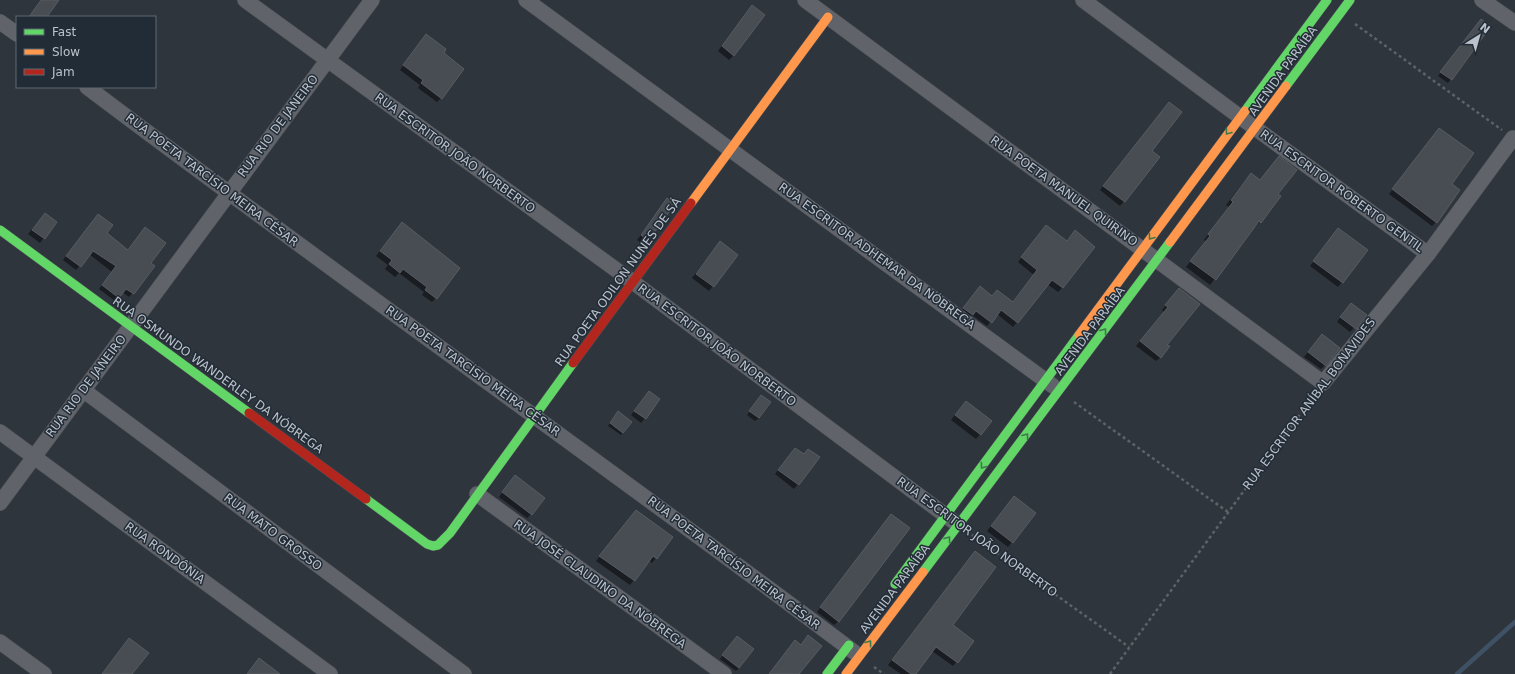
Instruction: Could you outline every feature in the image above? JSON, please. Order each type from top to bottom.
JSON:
[{"type":"street","name":"RUA ESCRITOR JOÃO NORBERTO","points":[[245,0],[633,282],[959,525]]},
{"type":"street","name":"RUA RIO DE JANEIRO","points":[[0,503],[82,390],[132,326],[228,193],[372,0]]},
{"type":"street","name":"RUA ESCRITOR ADHEMAR DA NÓBREGA","points":[[526,0],[732,149],[1059,391]]},
{"type":"street","name":"RUA POETA MANUEL QUIRINO","points":[[805,0],[1323,383]]},
{"type":"street","name":"RUA ESCRITOR ROBERTO GENTIL","points":[[1083,0],[1255,129],[1428,254]]},
{"type":"street","name":"AVENIDA PARAÍBA","points":[[890,591],[1327,0]]},
{"type":"street","name":"AVENIDA PARAÍBA","points":[[827,674],[853,652],[959,525],[1350,0]]},
{"type":"street","points":[[1482,0],[1515,23]]},
{"type":"street","name":"RUA POETA ODILON NUNES DE SÁ","points":[[422,540],[433,546],[442,544],[477,494],[828,18]]},
{"type":"street","points":[[0,22],[16,33]]},
{"type":"street","name":"RUA POETA TARCÍSIO MEIRA CÉSAR","points":[[88,88],[228,193],[535,415],[853,652]]},
{"type":"street","name":"RUA ESCRITOR ANÍBAL BONAVIDES","points":[[1323,383],[1428,254],[1513,138]]},
{"type":"street","name":"RUA OSMUNDO WANDERLEY DA NÓBREGA","points":[[0,230],[422,540]]},
{"type":"street","name":"RUA MATO GROSSO","points":[[82,390],[464,674]]},
{"type":"street","name":"RUA RONDÔNIA","points":[[0,432],[330,674]]},
{"type":"street","name":"RUA JOSÉ CLAUDINO DA NÓBREGA","points":[[477,494],[724,674]]},
{"type":"street","name":"AVENIDA PARAÍBA","points":[[846,674],[857,635]]},
{"type":"street","points":[[0,642],[44,674]]},
{"type":"path","points":[[1340,13],[1513,138]]},
{"type":"path","name":"RUA ESCRITOR ANÍBAL BONAVIDES","points":[[1110,674],[1323,383]]},
{"type":"path","points":[[1059,391],[1228,512]]},
{"type":"path","name":"RUA ESCRITOR JOÃO NORBERTO","points":[[959,525],[1129,647]]},
{"type":"building","points":[[41,0],[59,0],[48,16],[30,16]]},
{"type":"building","points":[[752,5],[765,15],[734,56],[722,46]]},
{"type":"building","points":[[1481,19],[1491,26],[1452,80],[1440,72]]},
{"type":"building","points":[[426,34],[446,49],[444,53],[464,69],[442,99],[421,83],[423,80],[403,65]]},
{"type":"building","points":[[1169,102],[1182,112],[1152,151],[1160,157],[1125,202],[1103,186]]},
{"type":"building","points":[[1439,128],[1474,153],[1452,184],[1460,190],[1437,223],[1392,189]]},
{"type":"building","points":[[1279,156],[1297,170],[1278,194],[1281,196],[1261,223],[1259,221],[1216,280],[1190,261],[1210,236],[1208,234],[1233,202],[1231,200],[1251,173],[1260,180]]},
{"type":"building","points":[[667,198],[675,204],[648,241],[641,235]]},
{"type":"building","points":[[45,213],[57,222],[45,239],[32,230]]},
{"type":"building","points":[[98,214],[113,225],[107,233],[128,250],[145,227],[166,243],[151,263],[155,266],[134,294],[126,289],[119,298],[102,285],[116,266],[93,251],[81,267],[66,256]]},
{"type":"building","points":[[402,222],[460,268],[437,299],[425,290],[427,287],[403,269],[400,273],[389,264],[392,260],[380,251]]},
{"type":"building","points":[[1046,225],[1067,241],[1075,230],[1095,247],[1063,288],[1052,280],[1018,323],[1001,310],[992,323],[976,311],[973,315],[963,308],[980,286],[992,296],[997,290],[1013,302],[1037,270],[1021,257]]},
{"type":"building","points":[[1338,228],[1368,250],[1343,283],[1313,261]]},
{"type":"building","points":[[720,241],[738,255],[714,287],[696,274]]},
{"type":"building","points":[[1179,288],[1200,304],[1167,345],[1170,346],[1161,358],[1140,341],[1168,307],[1165,305]]},
{"type":"building","points":[[1351,303],[1367,315],[1356,329],[1340,317]]},
{"type":"building","points":[[1322,334],[1340,348],[1326,366],[1308,352]]},
{"type":"building","points":[[649,391],[660,399],[646,419],[634,411]]},
{"type":"building","points":[[761,395],[771,402],[759,418],[749,411]]},
{"type":"building","points":[[966,401],[992,421],[981,435],[955,415]]},
{"type":"building","points":[[618,411],[632,422],[623,433],[610,423]]},
{"type":"building","points":[[795,448],[804,454],[808,449],[820,457],[799,485],[778,470]]},
{"type":"building","points":[[515,475],[545,498],[532,515],[502,492]]},
{"type":"building","points":[[1014,496],[1036,513],[1013,543],[991,526]]},
{"type":"building","points":[[636,510],[673,537],[657,559],[653,556],[635,581],[599,556]]},
{"type":"building","points":[[891,514],[910,528],[839,622],[820,607]]},
{"type":"building","points":[[975,551],[996,567],[953,625],[974,641],[958,663],[936,647],[916,674],[911,674],[892,660]]},
{"type":"building","points":[[808,635],[822,646],[799,674],[769,674],[795,640],[801,645]]},
{"type":"building","points":[[737,636],[754,649],[739,668],[722,655]]},
{"type":"building","points":[[129,638],[149,653],[132,674],[102,674]]},
{"type":"building","points":[[259,658],[280,674],[247,674]]},
{"type":"waterway","points":[[1457,674],[1515,622]]},
{"type":"traffic: fast","points":[[1245,111],[1327,0]]},
{"type":"traffic: fast","points":[[1286,86],[1350,0]]},
{"type":"traffic: fast","points":[[0,230],[249,413]]},
{"type":"traffic: fast","points":[[923,572],[1170,242]]},
{"type":"traffic: fast","points":[[895,584],[1079,335]]},
{"type":"traffic: fast","points":[[366,499],[427,544],[433,546],[438,545],[450,533],[573,363]]},
{"type":"traffic: fast","points":[[827,674],[849,645]]},
{"type":"traffic: slow","points":[[691,203],[828,17]]},
{"type":"traffic: slow","points":[[1170,242],[1286,86]]},
{"type":"traffic: slow","points":[[1079,335],[1245,111]]},
{"type":"traffic: slow","points":[[846,674],[923,572]]},
{"type":"traffic: jam","points":[[573,363],[691,203]]},
{"type":"traffic: jam","points":[[249,413],[366,499]]}]
